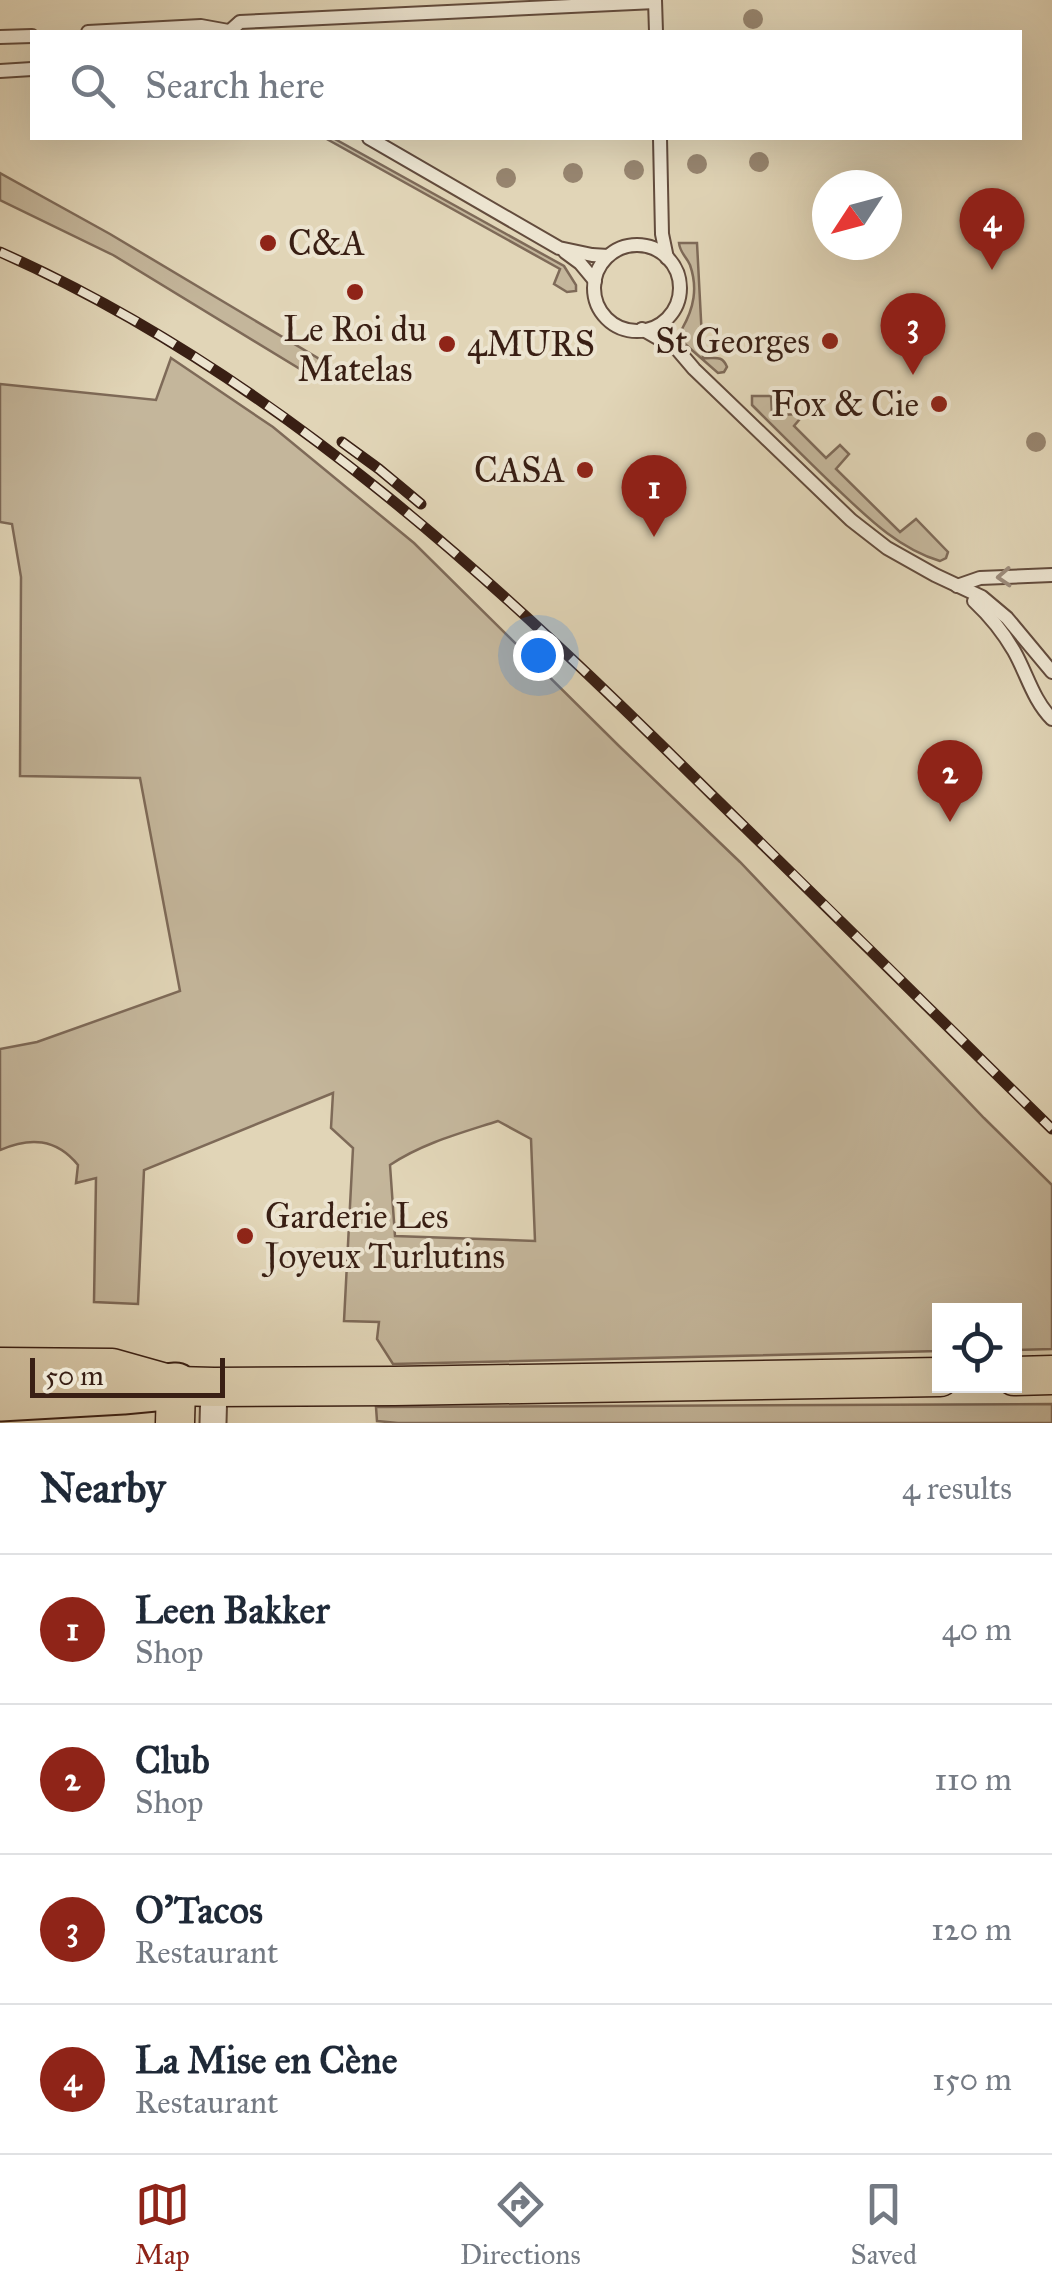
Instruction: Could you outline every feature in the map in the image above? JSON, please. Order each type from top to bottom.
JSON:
[{"type":"highway","points":[[0,1398],[123,1391],[194,1405]]},
{"type":"main road","points":[[0,1367],[112,1368],[194,1405],[932,1377]]},
{"type":"main road","points":[[1022,1376],[1052,1375]]},
{"type":"lane","points":[[234,30],[240,22],[655,1],[656,30]]},
{"type":"lane","points":[[125,30],[200,26],[221,30]]},
{"type":"lane","points":[[0,37],[30,36]]},
{"type":"lane","points":[[0,71],[30,69]]},
{"type":"lane","points":[[372,140],[559,248],[595,280]]},
{"type":"lane","points":[[660,140],[666,258]]},
{"type":"lane","points":[[631,245],[646,246],[666,258],[679,278],[679,294],[668,316],[650,328],[635,330],[619,327],[606,318],[597,305],[594,290],[596,274],[608,256],[631,245]]},
{"type":"lane","points":[[559,248],[608,256]]},
{"type":"lane","points":[[668,316],[677,349],[694,369],[851,520],[886,548],[982,597],[1007,618],[1052,672]]},
{"type":"lane","points":[[642,329],[677,349]]},
{"type":"lane","points":[[957,586],[980,578],[1052,575]]},
{"type":"lane","points":[[957,586],[1000,629],[1052,719]]},
{"type":"shaded area","points":[[329,140],[337,140],[564,266],[576,291],[567,292],[554,284],[560,269]]},
{"type":"shaded area","points":[[0,173],[353,379],[323,383],[113,255],[0,200]]},
{"type":"shaded area","points":[[679,243],[697,243],[703,358],[723,360],[727,367],[724,372],[718,373],[685,344],[682,329],[692,306],[694,282]]},
{"type":"shaded area","points":[[171,358],[273,427],[414,543],[740,862],[1052,1185],[1052,1349],[1022,1350],[1022,1303],[932,1303],[932,1351],[393,1364],[377,1339],[379,1322],[344,1321],[353,1148],[331,1128],[333,1093],[144,1170],[138,1304],[94,1302],[96,1178],[76,1183],[78,1165],[61,1149],[42,1142],[0,1150],[0,1049],[37,1042],[180,991],[140,778],[20,776],[21,577],[12,524],[0,522],[0,384],[156,400]],"holes":[[[498,1121],[531,1139],[535,1241],[395,1236],[390,1165],[429,1145]]]},
{"type":"shaded area","points":[[752,396],[771,396],[772,415],[804,414],[794,426],[826,458],[840,445],[849,454],[836,469],[900,532],[916,519],[948,552],[946,558],[940,561],[924,555],[881,528],[752,405]]},
{"type":"shaded area","points":[[1052,1404],[1052,1423],[398,1423],[377,1421],[376,1407]]},
{"type":"railway","points":[[0,252],[101,302],[198,359],[291,422],[467,563],[632,716],[1052,1129]]},
{"type":"railway","points":[[342,442],[421,504]]},
{"type":"place","name":"C&A","points":[[268,243]]},
{"type":"place","name":"La Mise en Cène","points":[[992,270]]},
{"type":"place","name":"Le Roi du Matelas","points":[[355,292]]},
{"type":"place","name":"St Georges","points":[[830,341]]},
{"type":"place","name":"4MURS","points":[[447,344]]},
{"type":"place","name":"O'Tacos","points":[[913,375]]},
{"type":"place","name":"Fox & Cie","points":[[939,404]]},
{"type":"place","name":"CASA","points":[[585,470]]},
{"type":"place","name":"Leen Bakker","points":[[654,537]]},
{"type":"place","name":"Club","points":[[950,822]]},
{"type":"place","name":"Garderie Les Joyeux Turlutins","points":[[245,1236]]}]
